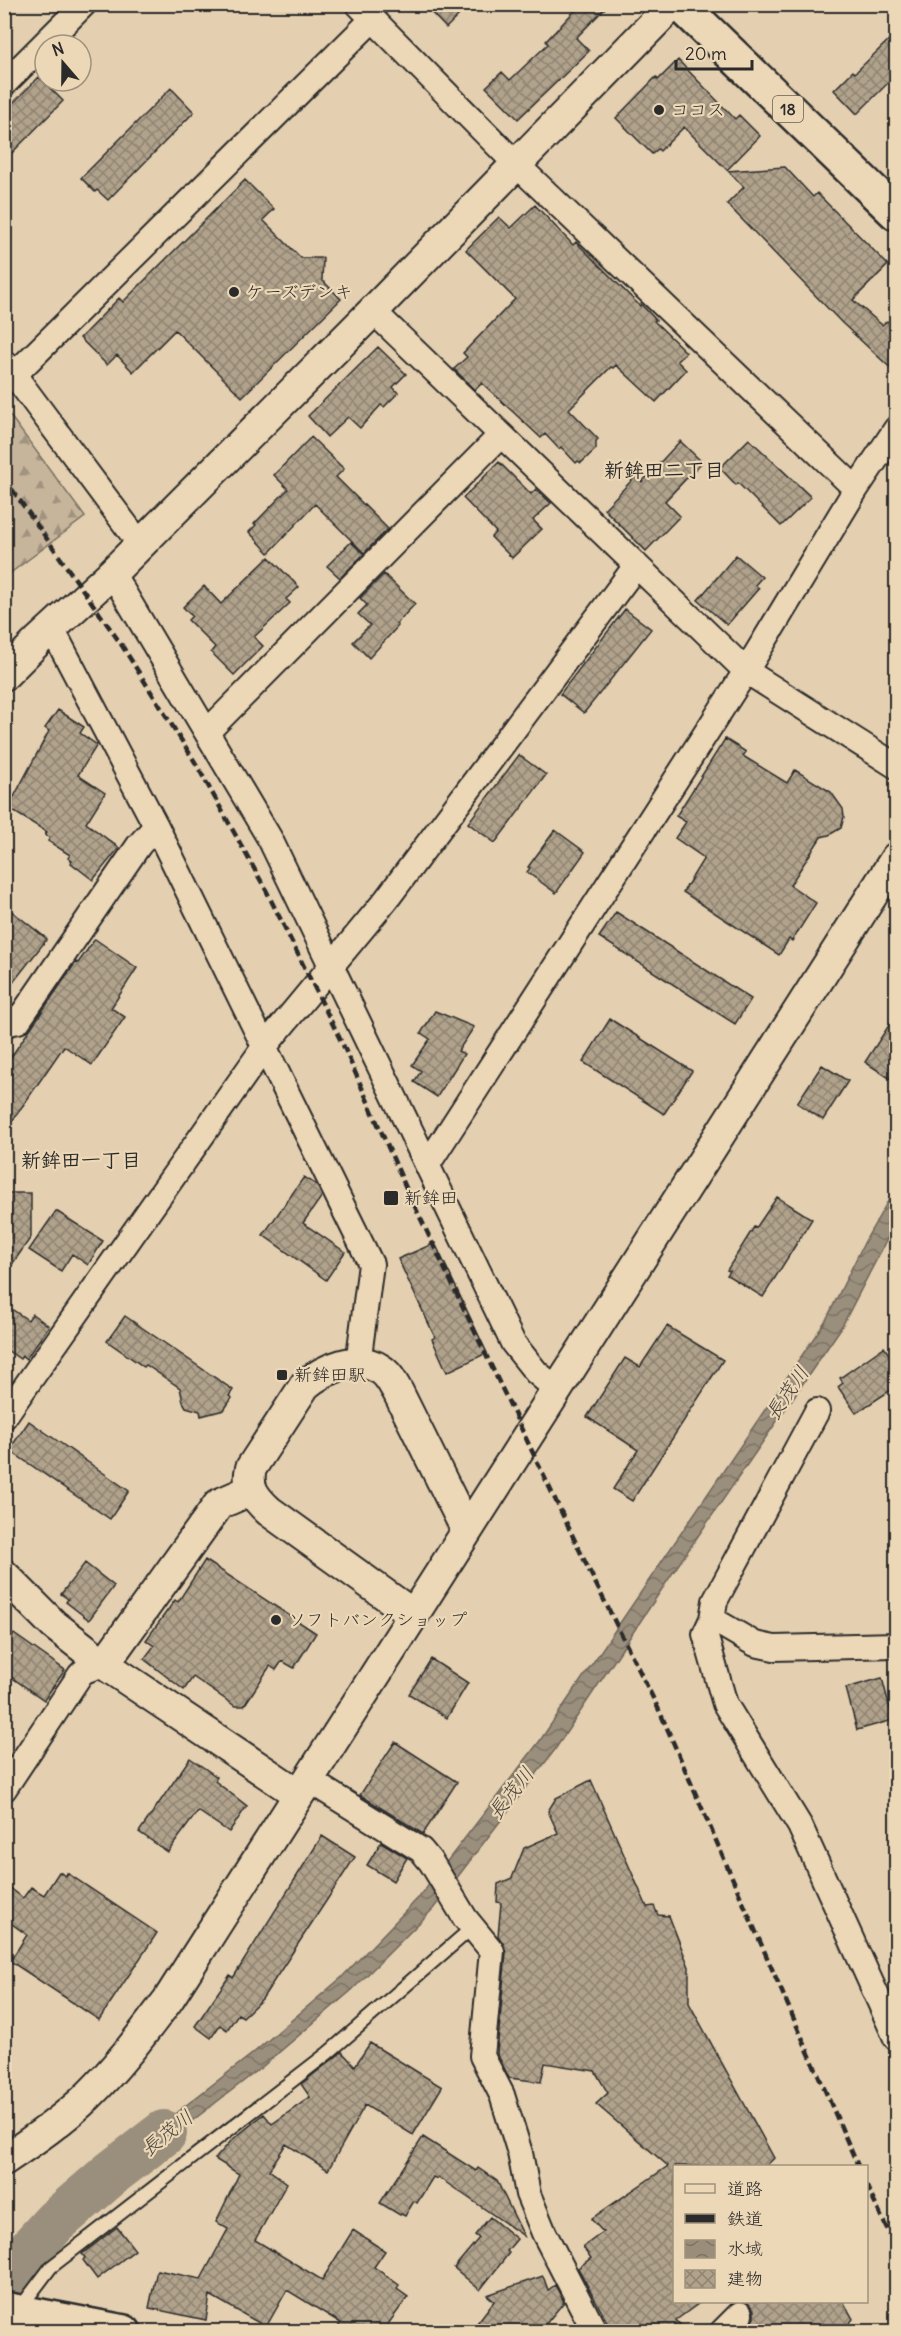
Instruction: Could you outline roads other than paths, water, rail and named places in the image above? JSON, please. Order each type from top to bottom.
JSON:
[{"type":"main road","name":"18","points":[[680,4],[897,213]]},
{"type":"main road","points":[[11,2310],[124,2331]]},
{"type":"street","points":[[4,84],[84,4]]},
{"type":"street","points":[[4,675],[112,573],[373,311],[673,4]]},
{"type":"street","points":[[140,544],[9,369],[365,12],[516,164],[856,489]]},
{"type":"street","points":[[373,311],[746,671],[897,766]]},
{"type":"street","points":[[428,1164],[746,671],[856,489],[897,429]]},
{"type":"street","points":[[207,732],[500,436]]},
{"type":"street","points":[[4,1416],[266,1046],[386,900],[636,566]]},
{"type":"street","points":[[112,573],[270,839],[513,1343],[524,1360],[556,1389]]},
{"type":"street","points":[[52,629],[156,826],[266,1046],[371,1264],[357,1364]]},
{"type":"street","points":[[4,1024],[18,1021],[139,845],[156,826]]},
{"type":"street","points":[[4,2160],[43,2134],[89,2095],[131,2048],[168,2000],[412,1614],[897,858]]},
{"type":"street","points":[[412,1614],[269,1511],[251,1490],[248,1478],[251,1468],[305,1385],[316,1376],[345,1364],[368,1364],[380,1369],[393,1384],[467,1531]]},
{"type":"street","points":[[817,1411],[716,1601],[712,1619],[705,1634],[725,1704],[800,1826],[897,2038]]},
{"type":"street","points":[[4,1789],[80,1675],[84,1671],[104,1664],[219,1504],[251,1490]]},
{"type":"street","points":[[4,1575],[54,1625],[104,1664],[303,1786],[421,1850],[431,1862],[469,1923],[492,1951],[482,2056],[501,2095],[520,2153],[532,2204],[544,2233],[595,2331]]},
{"type":"street","points":[[712,1619],[755,1644],[774,1648],[897,1645]]},
{"type":"street","points":[[722,2331],[740,2314]]},
{"type":"lane","points":[[11,2310],[51,2267],[328,2053],[469,1923]]},
{"type":"water","points":[[896,1187],[896,1222],[841,1328],[554,1751],[433,1909],[352,1990],[262,2067],[118,2178],[109,2165],[252,2054],[341,1978],[421,1895],[539,1742],[826,1320],[865,1241]]},
{"type":"waterway","name":"長茂川","points":[[4,2278],[55,2222],[113,2172],[164,2133]]},
{"type":"railway","points":[[4,478],[121,644],[195,762],[266,890],[343,1045],[407,1190],[589,1570],[660,1712],[858,2165]]},
{"type":"railway","points":[[868,2189],[896,2247]]},
{"type":"place","name":"ココス","points":[[659,110]]},
{"type":"place","name":"ケーズデンキ","points":[[234,292]]},
{"type":"place","name":"新鉾田","points":[[391,1198]]},
{"type":"place","name":"新鉾田駅","points":[[282,1375]]},
{"type":"place","name":"ソフトバンクショップ","points":[[276,1620]]},
{"type":"district","name":"新鉾田二丁目","points":[[664,470]]},
{"type":"district","name":"新鉾田一丁目","points":[[81,1160]]}]
